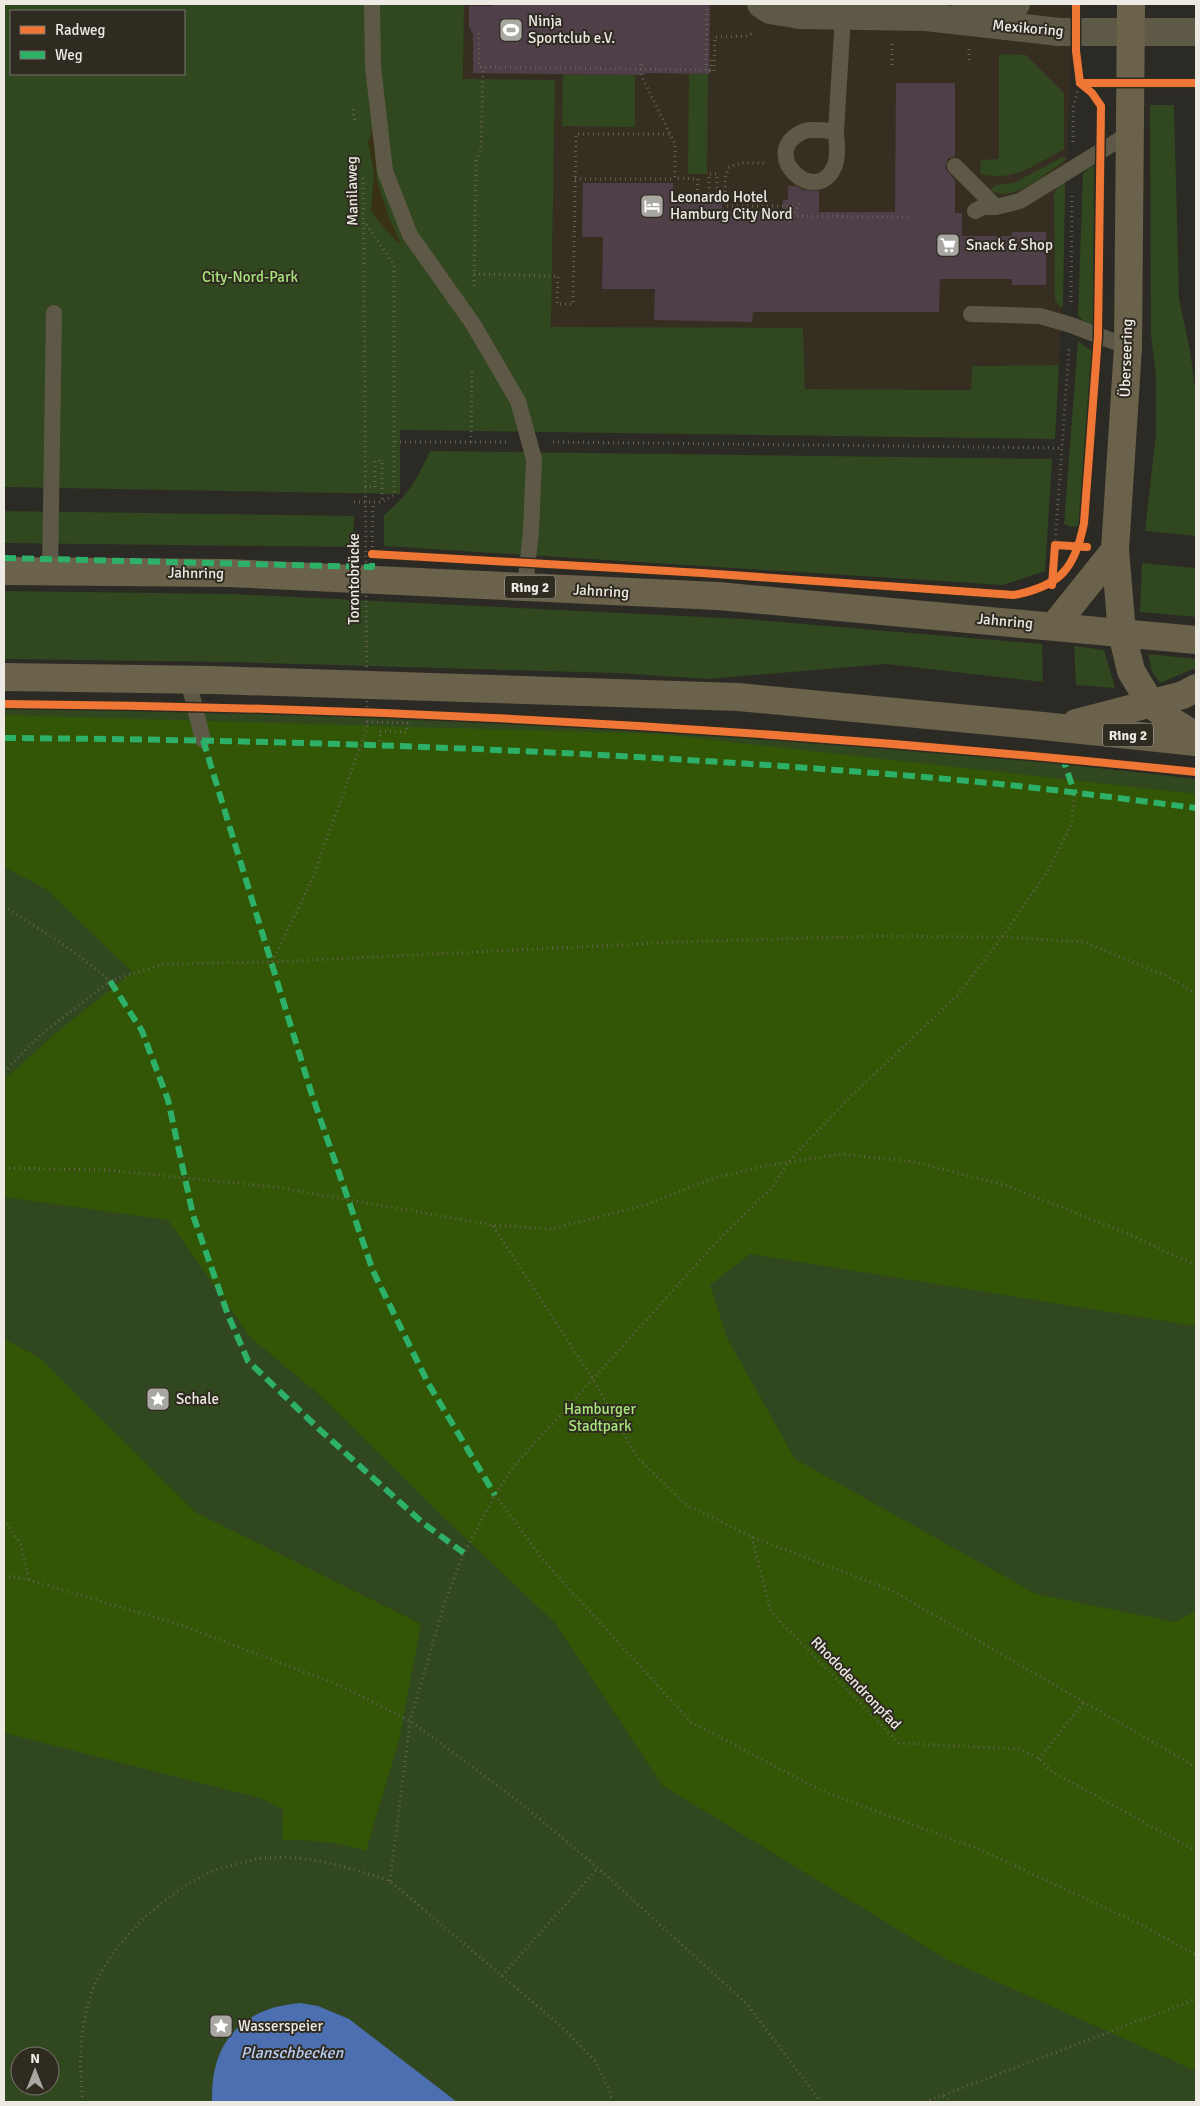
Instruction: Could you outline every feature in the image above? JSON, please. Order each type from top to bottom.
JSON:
[{"type":"main road","name":"Überseering","points":[[1131,4],[1128,347],[1114,550],[1122,633],[1131,671],[1151,704],[1173,722],[1196,736]]},
{"type":"main road","points":[[1054,626],[1114,550]]},
{"type":"main road","name":"Jahnring","points":[[4,571],[226,573],[718,596],[1196,640]]},
{"type":"main road","name":"Ring 2","points":[[4,677],[188,680],[738,697],[1196,742]]},
{"type":"main road","points":[[1060,728],[1183,696],[1196,688]]},
{"type":"street","name":"Mexikoring","points":[[765,7],[800,15],[843,16],[921,13],[1016,4]]},
{"type":"street","name":"Mexikoring","points":[[921,13],[1059,32],[1196,32]]},
{"type":"lane","points":[[372,4],[372,67],[385,171],[410,235],[473,324],[518,401],[534,459],[531,531],[525,587]]},
{"type":"lane","points":[[836,131],[803,131],[789,144],[786,152],[787,163],[794,175],[810,182],[826,177],[836,164],[836,131],[843,16]]},
{"type":"lane","points":[[975,210],[1020,201],[1130,133]]},
{"type":"lane","points":[[955,166],[996,207]]},
{"type":"lane","points":[[50,572],[54,313]]},
{"type":"lane","points":[[971,314],[1040,316],[1128,347]]},
{"type":"lane","points":[[188,680],[203,740]]},
{"type":"path","points":[[707,4],[708,71]]},
{"type":"path","points":[[479,33],[479,67],[641,66],[714,72],[715,37],[750,35],[765,7]]},
{"type":"path","points":[[708,71],[711,70],[711,60],[709,60]]},
{"type":"path","points":[[641,66],[641,75],[676,144],[675,178]]},
{"type":"path","points":[[471,442],[476,160],[481,150],[483,67]]},
{"type":"path","points":[[353,116],[356,125]]},
{"type":"path","points":[[474,274],[558,276],[557,304],[573,304],[576,134],[672,134]]},
{"type":"path","points":[[787,163],[733,165],[728,168],[726,173],[725,206],[797,206]]},
{"type":"path","points":[[575,179],[698,179],[697,197],[709,198],[709,174],[718,174],[717,193],[725,193]]},
{"type":"path","points":[[792,216],[908,217]]},
{"type":"path","points":[[354,502],[382,502],[394,495],[394,265],[364,221]]},
{"type":"path","points":[[395,442],[1062,448]]},
{"type":"path","points":[[365,487],[375,487],[375,460],[382,460],[382,502]]},
{"type":"path","points":[[372,502],[372,554],[381,554]]},
{"type":"path","points":[[362,713],[372,713]]},
{"type":"path","points":[[366,722],[407,723],[407,732],[380,731],[380,746]]},
{"type":"path","points":[[390,1881],[410,1721],[445,1602],[464,1553],[495,1495],[514,1466],[724,1235],[772,1188],[787,1163],[851,1096],[957,996],[1002,937],[1048,869],[1072,825],[1075,794]]},
{"type":"path","points":[[4,906],[73,950],[110,981]]},
{"type":"path","points":[[4,1072],[38,1037],[110,981],[164,964],[272,962],[688,942],[877,936],[1002,937],[1084,942],[1167,976],[1196,994]]},
{"type":"path","points":[[4,1168],[108,1170],[275,1187],[347,1198],[493,1225],[551,1229],[645,1205],[714,1178],[764,1166],[841,1154],[914,1162],[1005,1184],[1121,1231],[1196,1265]]},
{"type":"path","points":[[493,1225],[593,1379],[637,1457],[685,1504],[752,1537],[891,1590],[1196,1767]]},
{"type":"path","points":[[495,1495],[543,1560],[691,1722],[822,1791],[981,1850],[1140,1924],[1196,1955]]},
{"type":"path","points":[[4,1519],[21,1545],[29,1580]]},
{"type":"path","points":[[4,1575],[29,1580],[181,1625],[341,1686],[410,1721],[517,1800],[598,1868],[747,2004],[821,2102]]},
{"type":"path","points":[[1039,1759],[1084,1702]]},
{"type":"path","points":[[83,2102],[80,2042],[90,1996],[109,1957],[144,1916],[178,1892],[213,1870],[264,1858],[312,1859],[390,1881],[561,2026],[595,2061],[610,2092],[612,2102]]},
{"type":"path","points":[[502,1976],[598,1868]]},
{"type":"path","points":[[926,2102],[1196,1999]]},
{"type":"path","points":[[943,2095],[947,2102]]},
{"type":"path","points":[[943,2095],[952,2102]]},
{"type":"shaded area","points":[[464,4],[1073,4],[1059,365],[972,366],[972,390],[804,389],[803,328],[551,328],[555,80],[463,79]]},
{"type":"green space","name":"City-Nord-Park","points":[[4,4],[464,4],[463,79],[555,80],[551,327],[803,328],[805,389],[971,390],[972,366],[1059,365],[1055,439],[400,430],[400,494],[4,487]]},
{"type":"green space","points":[[999,54],[1026,55],[1064,93],[1064,149],[1034,166],[1015,174],[993,176],[980,174],[981,160],[999,159]]},
{"type":"green space","points":[[689,74],[708,74],[707,174],[688,174]]},
{"type":"green space","points":[[563,75],[635,75],[635,127],[562,126]]},
{"type":"green space","points":[[1150,105],[1174,105],[1179,299],[1190,350],[1196,397],[1196,536],[1145,531],[1156,434],[1156,376],[1151,335]]},
{"type":"green space","points":[[1062,157],[1067,159],[1040,179],[1018,191],[1008,194],[998,193],[990,189],[996,185],[1014,183]]},
{"type":"green space","points":[[1094,165],[1093,329],[1078,316],[1083,173]]},
{"type":"green space","points":[[1065,183],[1063,307],[1060,307],[1055,300],[1054,193],[1060,184]]},
{"type":"green space","points":[[1078,341],[1092,351],[1079,526],[1071,527],[1064,524]]},
{"type":"green space","points":[[430,451],[1052,459],[1045,571],[1003,585],[384,546],[384,515],[412,486]]},
{"type":"green space","points":[[4,511],[354,516],[353,547],[4,543]]},
{"type":"green space","points":[[1142,563],[1196,568],[1196,617],[1140,612]]},
{"type":"green space","points":[[4,591],[231,594],[744,619],[1042,644],[1043,682],[886,664],[708,679],[617,673],[227,662],[4,659]]},
{"type":"green space","points":[[1074,646],[1104,650],[1115,688],[1076,685]]},
{"type":"green space","points":[[1148,654],[1196,659],[1196,668],[1160,683],[1152,672]]},
{"type":"green space","name":"Hamburger Stadtpark","points":[[4,709],[372,715],[521,721],[811,740],[1004,758],[1196,779],[1196,2102],[4,2102]]},
{"type":"green space","points":[[4,715],[660,734],[1196,794],[1196,1326],[750,1254],[710,1285],[727,1338],[795,1459],[1036,1594],[1175,1622],[1196,1611],[1196,2071],[946,1959],[662,1785],[555,1623],[439,1513],[322,1397],[251,1338],[168,1220],[4,1197],[4,1080],[50,1038],[132,972],[46,889],[4,867]]},
{"type":"green space","points":[[4,1339],[40,1358],[195,1512],[421,1624],[399,1740],[366,1851],[346,1845],[325,1842],[282,1840],[283,1809],[260,1798],[4,1733]]},
{"type":"sand","points":[[373,115],[377,180],[388,215],[401,244],[395,240],[371,210],[374,172],[368,141],[371,136]]},
{"type":"water","name":"Planschbecken","points":[[300,2003],[318,2006],[349,2019],[457,2102],[212,2102],[213,2081],[217,2062],[223,2046],[233,2032],[261,2012],[279,2006]]},
{"type":"building","points":[[493,4],[710,4],[709,74],[473,73],[473,33],[471,33],[471,28],[469,28],[469,6],[493,6]]},
{"type":"building","name":"Leonardo Hotel Hamburg City Nord","points":[[896,83],[955,83],[955,156],[948,159],[945,168],[955,180],[955,213],[962,213],[962,236],[1012,236],[1012,232],[1046,232],[1046,285],[1012,285],[1012,279],[940,279],[939,312],[753,312],[752,322],[654,320],[655,289],[602,289],[603,237],[582,237],[583,183],[673,183],[673,200],[722,201],[722,211],[783,211],[783,200],[788,200],[788,186],[796,186],[803,190],[819,191],[819,212],[895,212]]},
{"type":"marked path","points":[[4,558],[372,567],[372,554]]},
{"type":"marked path","points":[[4,738],[242,741],[362,745],[481,749],[720,762],[988,783],[1196,808]]},
{"type":"marked path","points":[[203,740],[312,1095],[373,1271],[428,1383],[495,1495]]},
{"type":"marked path","points":[[1062,756],[1075,794]]},
{"type":"marked path","points":[[110,981],[142,1031],[168,1100],[193,1215],[228,1315],[248,1361],[320,1430],[423,1523],[464,1553]]},
{"type":"cycle path","points":[[1076,4],[1076,51],[1080,83],[1196,83]]},
{"type":"cycle path","name":"Torontobrücke","points":[[372,554],[702,573],[1014,595],[1030,591],[1054,580],[1070,564],[1076,552],[1084,523],[1098,336],[1101,106],[1092,93],[1080,83]]},
{"type":"cycle path","points":[[1052,585],[1055,545],[1087,547]]},
{"type":"cycle path","points":[[4,704],[302,710],[601,724],[899,744],[1196,772]]},
{"type":"place","name":"Ninja Sportclub e.V.","points":[[511,30]]},
{"type":"place","name":"Leonardo Hotel Hamburg City Nord","points":[[652,206]]},
{"type":"place","name":"Snack & Shop","points":[[948,245]]},
{"type":"place","name":"Schale","points":[[158,1399]]},
{"type":"place","name":"Wasserspeier","points":[[221,2026]]}]
